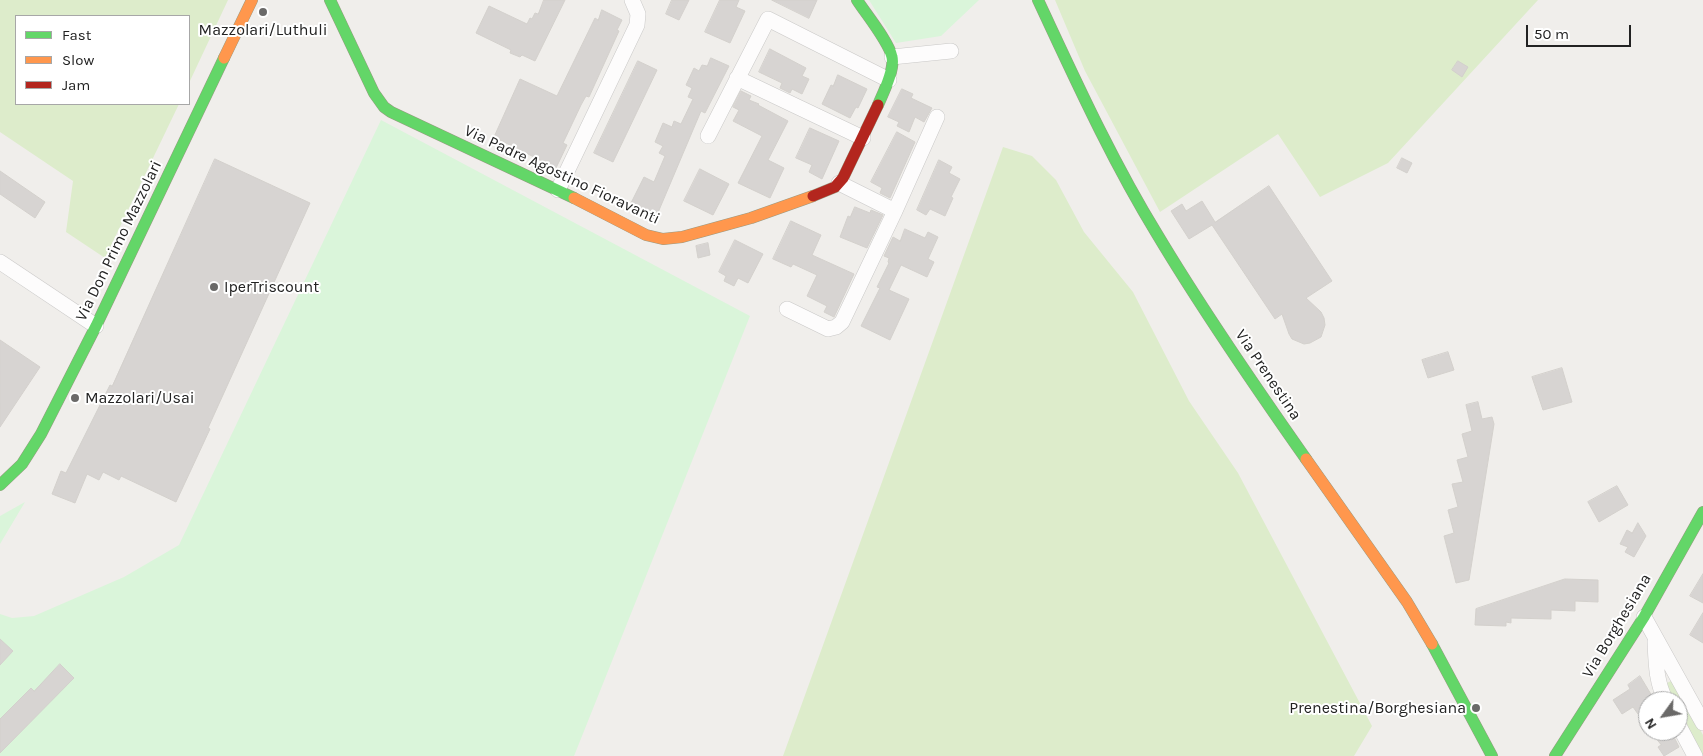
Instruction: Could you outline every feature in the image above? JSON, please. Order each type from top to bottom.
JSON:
[{"type":"street","name":"Via Don Primo Mazzolari","points":[[0,485],[22,464],[37,442],[96,326],[252,0]]},
{"type":"street","name":"Via Padre Agostino Fioravanti","points":[[330,0],[374,93],[391,112],[558,190],[646,235],[669,240],[751,218],[825,192],[839,183]]},
{"type":"street","points":[[558,190],[637,25],[638,14],[632,0]]},
{"type":"street","points":[[857,0],[888,47],[892,57],[892,64],[889,80],[863,138],[839,183],[895,211]]},
{"type":"street","name":"Via Prenestina","points":[[1038,0],[1109,149],[1165,249],[1253,384],[1407,602],[1436,650],[1492,756]]},
{"type":"street","points":[[708,136],[768,19],[889,80]]},
{"type":"street","points":[[892,57],[952,51]]},
{"type":"street","points":[[737,78],[863,138]]},
{"type":"street","points":[[787,309],[828,328],[840,325],[895,211],[937,117]]},
{"type":"street","points":[[0,262],[96,326]]},
{"type":"street","name":"Via Borghesiana","points":[[1556,756],[1644,617],[1703,512]]},
{"type":"street","points":[[1644,617],[1703,724]]},
{"type":"street","points":[[1655,638],[1657,675],[1661,691]]},
{"type":"street","points":[[1687,741],[1695,756]]},
{"type":"green space","points":[[0,0],[228,0],[190,81],[190,15],[15,15],[15,105],[179,105],[105,258],[66,232],[73,181],[0,132]]},
{"type":"green space","points":[[869,0],[979,0],[941,36],[896,43]]},
{"type":"green space","points":[[1055,0],[1538,0],[1388,163],[1320,197],[1278,134],[1160,212],[1085,71]]},
{"type":"green space","points":[[381,120],[750,316],[574,756],[0,756],[0,614],[12,618],[34,616],[124,577],[179,545]]},
{"type":"green space","points":[[1003,147],[1032,156],[1056,180],[1084,232],[1133,292],[1189,401],[1238,473],[1372,726],[1354,756],[783,756]]},
{"type":"green space","points":[[25,502],[0,544],[0,516]]},
{"type":"green space","points":[[1673,680],[1679,691],[1666,691],[1663,685]]},
{"type":"green space","points":[[1688,708],[1703,735],[1703,756],[1701,756],[1688,732]]},
{"type":"building","points":[[544,0],[565,0],[535,61],[522,55],[520,57],[510,53],[511,50],[476,33],[489,6],[527,24],[535,13],[538,14]]},
{"type":"building","points":[[672,0],[689,0],[679,20],[666,14]]},
{"type":"building","points":[[720,0],[739,0],[736,7],[745,11],[730,43],[705,32]]},
{"type":"building","points":[[772,0],[817,0],[809,18]]},
{"type":"building","points":[[602,10],[622,20],[617,30],[619,31],[589,97],[586,96],[563,143],[567,145],[556,168],[494,137],[520,79],[557,96],[595,18],[598,20]]},
{"type":"building","points":[[770,49],[806,68],[802,76],[809,79],[802,94],[792,89],[790,93],[780,88],[782,83],[759,72]]},
{"type":"building","points":[[711,58],[729,66],[705,113],[701,111],[654,222],[628,209],[644,177],[654,182],[665,156],[659,153],[663,146],[655,142],[663,123],[672,127],[674,121],[681,124],[693,99],[688,97],[692,88],[686,85],[694,68],[699,71],[702,65],[707,66]]},
{"type":"building","points":[[638,61],[657,70],[613,162],[594,153]]},
{"type":"building","points":[[1458,61],[1468,67],[1462,77],[1452,70]]},
{"type":"building","points":[[838,75],[867,89],[858,108],[856,107],[850,118],[822,104]]},
{"type":"building","points":[[902,89],[913,94],[911,98],[932,108],[924,122],[915,117],[909,132],[897,126],[899,122],[888,117]]},
{"type":"building","points":[[741,91],[751,96],[749,100],[788,121],[768,160],[784,168],[770,198],[738,183],[762,136],[733,121],[739,110],[733,107]]},
{"type":"building","points":[[810,128],[839,141],[822,179],[809,172],[812,165],[796,158]]},
{"type":"building","points":[[897,132],[915,142],[890,198],[880,193],[882,188],[871,182]]},
{"type":"building","points":[[1402,158],[1412,163],[1407,173],[1397,168]]},
{"type":"building","name":"IperTriscount","points":[[215,159],[310,203],[176,502],[121,476],[119,480],[103,472],[99,480],[87,474],[75,503],[52,494],[61,471],[66,473],[110,385],[112,386]]},
{"type":"building","points":[[939,160],[952,167],[949,173],[960,179],[951,197],[953,198],[945,216],[930,209],[926,215],[917,210]]},
{"type":"building","points":[[700,169],[729,184],[713,215],[684,201]]},
{"type":"building","points":[[0,171],[45,202],[35,218],[0,194]]},
{"type":"building","points":[[1269,186],[1332,281],[1306,298],[1321,312],[1325,325],[1321,337],[1310,343],[1304,344],[1292,339],[1282,314],[1275,319],[1212,225],[1189,239],[1171,211],[1182,204],[1186,211],[1202,201],[1215,222]]},
{"type":"building","points":[[855,207],[870,213],[871,210],[883,215],[867,248],[840,237],[848,216],[850,217]]},
{"type":"building","points":[[791,221],[821,235],[812,255],[854,274],[834,317],[824,312],[827,306],[807,296],[817,275],[793,264],[791,267],[773,259]]},
{"type":"building","points":[[905,229],[925,238],[928,232],[938,237],[928,259],[934,262],[927,277],[901,265],[889,290],[909,299],[890,340],[861,326],[880,288],[877,287],[889,263],[889,258],[884,256],[893,237],[900,241]]},
{"type":"building","points":[[735,240],[763,254],[748,283],[738,278],[734,286],[724,281],[726,276],[719,272]]},
{"type":"building","points":[[708,243],[710,255],[698,258],[696,246]]},
{"type":"building","points":[[0,340],[40,367],[0,427]]},
{"type":"building","points":[[1448,352],[1454,370],[1428,378],[1422,360]]},
{"type":"building","points":[[1562,368],[1572,402],[1543,410],[1532,377]]},
{"type":"building","points":[[1478,402],[1482,419],[1492,417],[1494,424],[1469,580],[1456,583],[1444,536],[1454,533],[1448,510],[1458,507],[1452,484],[1463,482],[1457,460],[1468,457],[1462,434],[1472,431],[1466,405]]},
{"type":"building","points":[[1617,486],[1628,505],[1599,522],[1588,502]]},
{"type":"building","points":[[1638,523],[1646,536],[1634,557],[1625,552],[1628,547],[1620,544],[1627,530],[1632,533]]},
{"type":"building","points":[[1703,574],[1703,603],[1690,596]]},
{"type":"building","points":[[1565,579],[1598,580],[1598,602],[1575,601],[1575,611],[1551,610],[1551,619],[1511,618],[1511,623],[1506,622],[1506,626],[1475,625],[1476,609]]},
{"type":"building","points":[[1703,613],[1703,643],[1690,635]]},
{"type":"building","points":[[0,639],[13,651],[0,665]]},
{"type":"building","points":[[60,664],[74,678],[0,753],[0,719],[31,688],[34,691]]},
{"type":"building","points":[[1640,676],[1649,691],[1638,691],[1638,714],[1633,707],[1622,714],[1613,700],[1630,689],[1628,685]]},
{"type":"building","points":[[1658,741],[1676,741],[1679,747],[1664,756],[1658,747],[1661,745]]},
{"type":"traffic: fast","points":[[330,0],[374,93],[384,107],[574,198]]},
{"type":"traffic: fast","points":[[857,0],[882,36],[892,57],[890,75],[878,105]]},
{"type":"traffic: fast","points":[[1038,0],[1094,119],[1140,206],[1211,320],[1306,459]]},
{"type":"traffic: fast","points":[[0,485],[22,464],[41,434],[96,326],[224,58]]},
{"type":"traffic: fast","points":[[1555,756],[1644,617],[1703,512]]},
{"type":"traffic: fast","points":[[1432,644],[1492,756]]},
{"type":"traffic: slow","points":[[224,58],[252,0]]},
{"type":"traffic: slow","points":[[574,198],[646,235],[663,239],[682,237],[751,218],[813,196]]},
{"type":"traffic: slow","points":[[1306,459],[1407,602],[1432,644]]},
{"type":"traffic: jam","points":[[813,196],[835,187],[843,178],[878,105]]},
{"type":"place","name":"Mazzolari/Luthuli","points":[[263,12]]},
{"type":"place","name":"IperTriscount","points":[[214,287]]},
{"type":"place","name":"Mazzolari/Usai","points":[[75,398]]},
{"type":"place","name":"Prenestina/Borghesiana","points":[[1476,708]]}]
